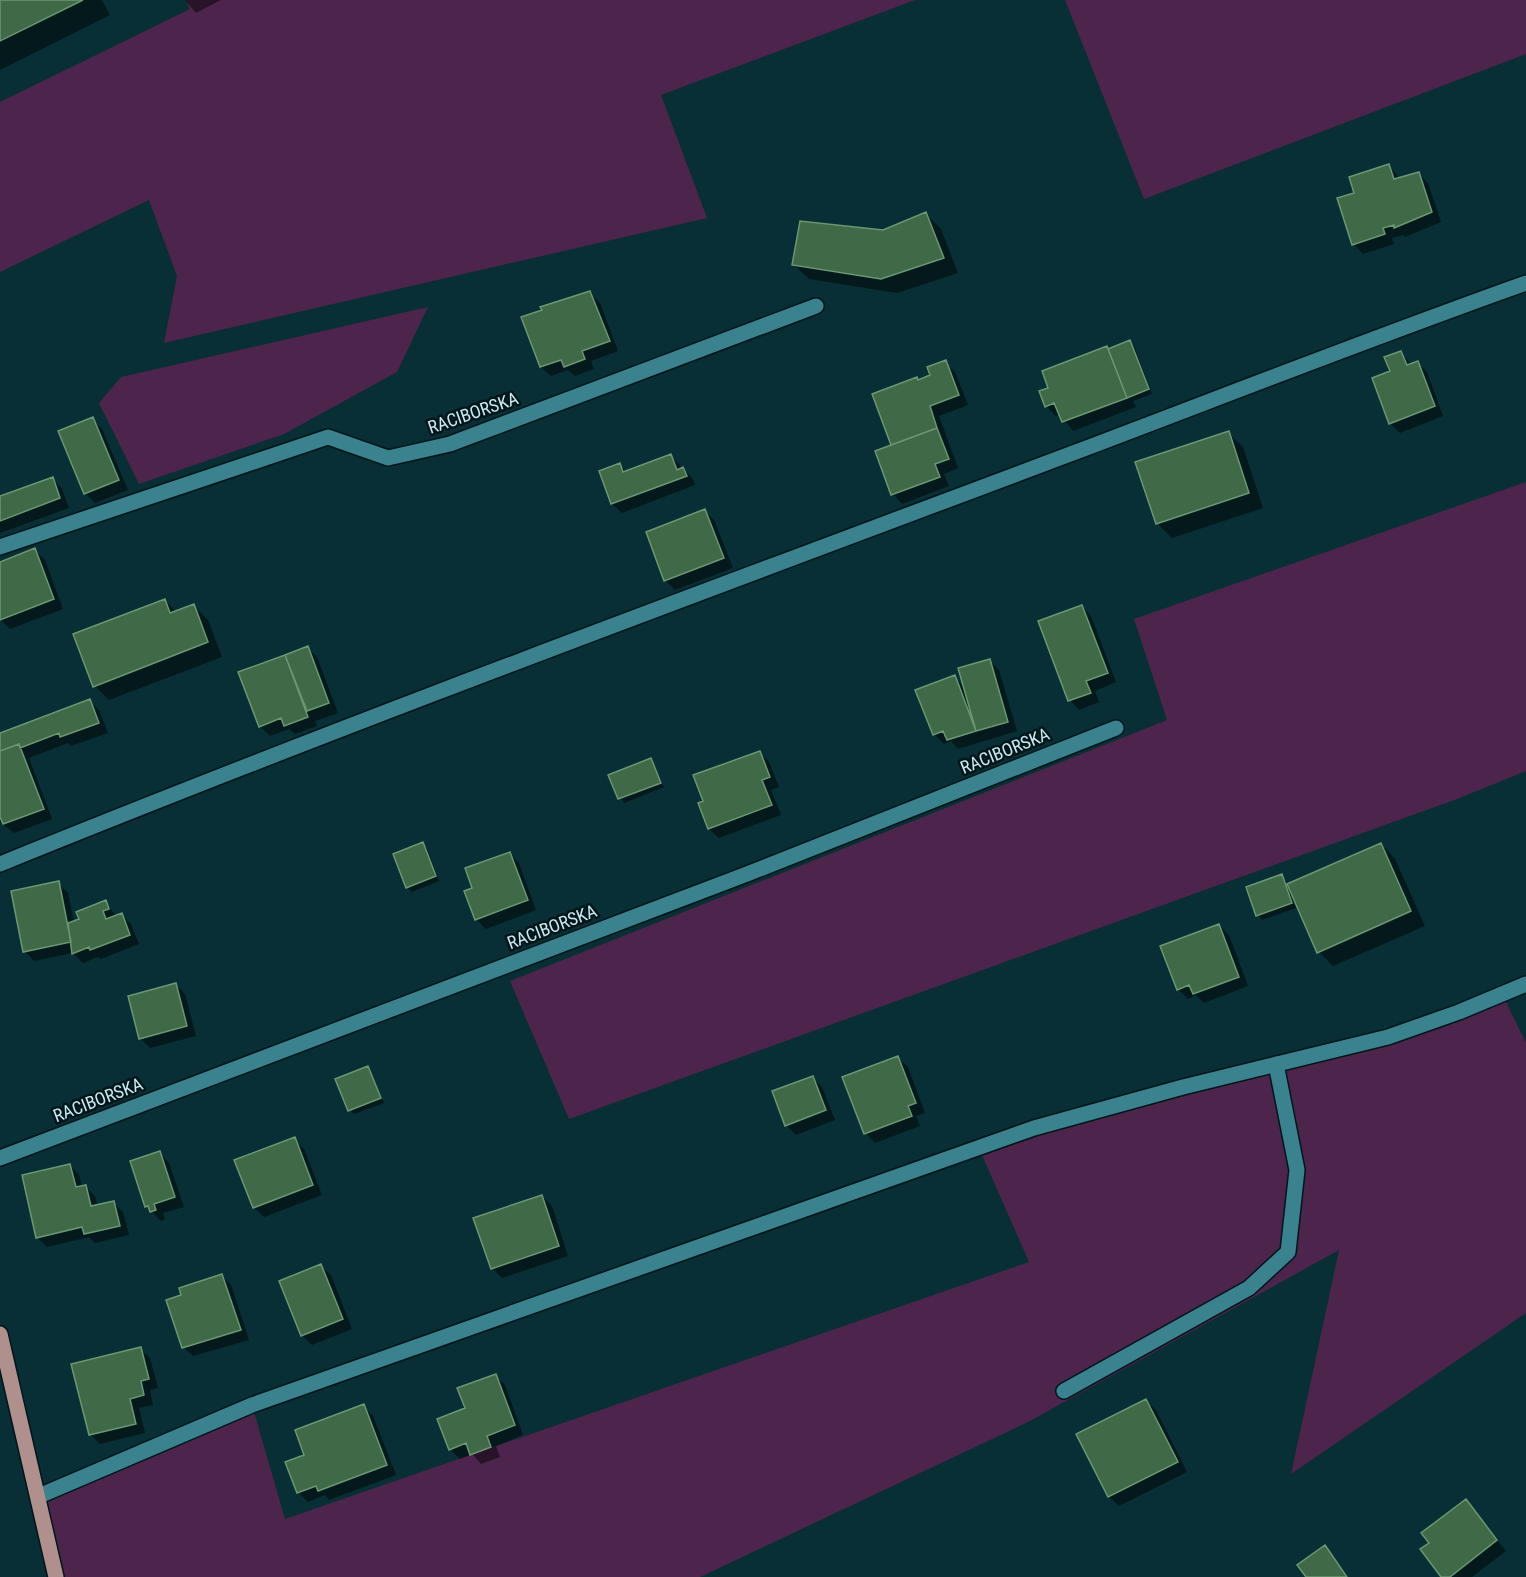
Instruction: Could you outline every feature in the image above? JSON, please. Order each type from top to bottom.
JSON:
[{"type":"main road","points":[[0,1334],[56,1577]]},
{"type":"street","points":[[0,864],[211,778],[674,601],[1076,452],[1354,344],[1526,283]]},
{"type":"street","name":"RACIBORSKA","points":[[0,547],[328,437],[388,458],[450,444],[816,306]]},
{"type":"street","name":"RACIBORSKA","points":[[0,1158],[758,870],[1116,728]]},
{"type":"street","points":[[39,1496],[252,1405],[1034,1128],[1388,1037],[1460,1012],[1526,984]]},
{"type":"street","points":[[1064,1391],[1249,1288],[1288,1252],[1297,1170],[1276,1064]]},
{"type":"shaded area","points":[[186,0],[915,0],[661,95],[707,218],[164,343],[177,276],[149,200],[0,272],[0,102],[190,9]]},
{"type":"shaded area","points":[[1065,0],[1526,0],[1526,54],[1144,199]]},
{"type":"shaded area","points":[[428,307],[397,372],[284,434],[139,484],[99,403],[121,377]]},
{"type":"shaded area","points":[[1526,482],[1526,771],[1457,799],[569,1119],[510,981],[1167,720],[1134,619]]},
{"type":"shaded area","points":[[1502,994],[1526,1043],[1526,1313],[1291,1474],[1339,1250],[1028,1422],[700,1577],[56,1577],[39,1496],[252,1405],[285,1519],[1029,1262],[979,1148],[1353,1046]]},
{"type":"building","points":[[0,0],[83,0],[0,41]]},
{"type":"building","points":[[1389,164],[1394,179],[1419,172],[1432,212],[1394,228],[1394,225],[1383,228],[1385,234],[1352,245],[1337,198],[1354,193],[1349,177]]},
{"type":"building","points":[[926,212],[944,258],[881,279],[792,265],[800,221],[883,230]]},
{"type":"building","points":[[590,291],[610,341],[582,351],[585,359],[564,367],[561,360],[540,367],[521,317],[542,310],[540,307]]},
{"type":"building","points":[[1130,340],[1149,389],[1127,398],[1108,349]]},
{"type":"building","points":[[1107,346],[1127,398],[1062,422],[1054,403],[1045,407],[1039,391],[1048,388],[1042,371]]},
{"type":"building","points":[[1401,351],[1407,365],[1418,361],[1435,406],[1389,424],[1372,378],[1390,371],[1384,357]]},
{"type":"building","points":[[946,360],[959,395],[930,406],[937,428],[891,445],[872,394],[917,377],[918,380],[930,375],[927,367]]},
{"type":"building","points":[[93,417],[119,480],[84,494],[58,431]]},
{"type":"building","points":[[937,428],[949,459],[935,464],[940,477],[891,495],[875,451]]},
{"type":"building","points":[[1229,431],[1249,493],[1156,524],[1135,462]]},
{"type":"building","points":[[671,454],[677,470],[683,467],[687,476],[611,504],[599,471],[620,463],[623,472]]},
{"type":"building","points":[[53,477],[60,498],[0,521],[0,496]]},
{"type":"building","points":[[705,509],[724,558],[664,581],[646,532]]},
{"type":"building","points":[[35,548],[54,599],[0,620],[0,562]]},
{"type":"building","points":[[165,599],[170,613],[194,604],[208,642],[93,687],[73,634]]},
{"type":"building","points":[[1082,605],[1108,673],[1086,681],[1091,693],[1068,701],[1038,621]]},
{"type":"building","points":[[308,646],[329,703],[307,711],[285,655]]},
{"type":"building","points":[[285,655],[308,717],[284,726],[281,718],[259,727],[238,672]]},
{"type":"building","points":[[990,659],[1008,722],[976,731],[958,668]]},
{"type":"building","points":[[955,675],[976,731],[947,740],[943,731],[933,735],[915,690]]},
{"type":"building","points":[[90,699],[99,723],[60,737],[59,733],[20,748],[19,744],[0,751],[0,733]]},
{"type":"building","points":[[19,744],[44,809],[3,824],[0,817],[0,751]]},
{"type":"building","points":[[760,751],[770,777],[762,780],[772,805],[708,829],[698,803],[703,801],[693,775]]},
{"type":"building","points":[[651,758],[661,783],[618,799],[608,775]]},
{"type":"building","points":[[423,842],[436,876],[406,888],[393,854]]},
{"type":"building","points":[[1381,843],[1411,911],[1317,953],[1287,884]]},
{"type":"building","points":[[510,852],[528,900],[475,920],[464,891],[472,888],[465,868]]},
{"type":"building","points":[[1282,874],[1292,903],[1256,916],[1246,887]]},
{"type":"building","points":[[59,881],[71,942],[23,952],[11,891]]},
{"type":"building","points":[[106,900],[109,909],[103,911],[106,919],[122,913],[130,935],[90,950],[89,947],[72,954],[68,923],[79,919],[76,912]]},
{"type":"building","points":[[1219,924],[1239,977],[1193,994],[1189,985],[1177,990],[1160,946]]},
{"type":"building","points":[[176,983],[187,1026],[139,1039],[128,996]]},
{"type":"building","points":[[898,1056],[916,1103],[908,1106],[912,1116],[864,1134],[842,1077]]},
{"type":"building","points":[[368,1066],[381,1098],[348,1111],[335,1079]]},
{"type":"building","points":[[813,1076],[826,1110],[785,1126],[772,1091]]},
{"type":"building","points":[[295,1137],[313,1185],[253,1208],[234,1160]]},
{"type":"building","points":[[160,1151],[175,1197],[154,1204],[156,1210],[150,1212],[148,1206],[145,1207],[130,1161]]},
{"type":"building","points":[[70,1164],[76,1187],[86,1185],[91,1206],[114,1201],[120,1226],[84,1234],[82,1227],[36,1238],[22,1175]]},
{"type":"building","points":[[542,1195],[559,1246],[491,1269],[473,1218]]},
{"type":"building","points":[[321,1264],[343,1319],[301,1336],[279,1281]]},
{"type":"building","points":[[222,1274],[241,1330],[182,1348],[166,1300],[181,1295],[179,1288]]},
{"type":"building","points":[[141,1347],[149,1379],[141,1381],[144,1395],[130,1399],[136,1424],[89,1435],[71,1364]]},
{"type":"building","points":[[496,1374],[515,1425],[487,1436],[491,1447],[470,1455],[466,1443],[449,1450],[437,1419],[465,1408],[457,1388]]},
{"type":"building","points":[[1146,1399],[1178,1462],[1108,1497],[1076,1434]]},
{"type":"building","points":[[364,1404],[387,1465],[318,1491],[316,1486],[297,1493],[285,1462],[304,1455],[295,1430]]},
{"type":"building","points":[[1466,1499],[1497,1540],[1450,1577],[1441,1577],[1420,1549],[1429,1543],[1421,1533]]},
{"type":"building","points":[[1325,1545],[1347,1577],[1306,1577],[1297,1565]]}]
